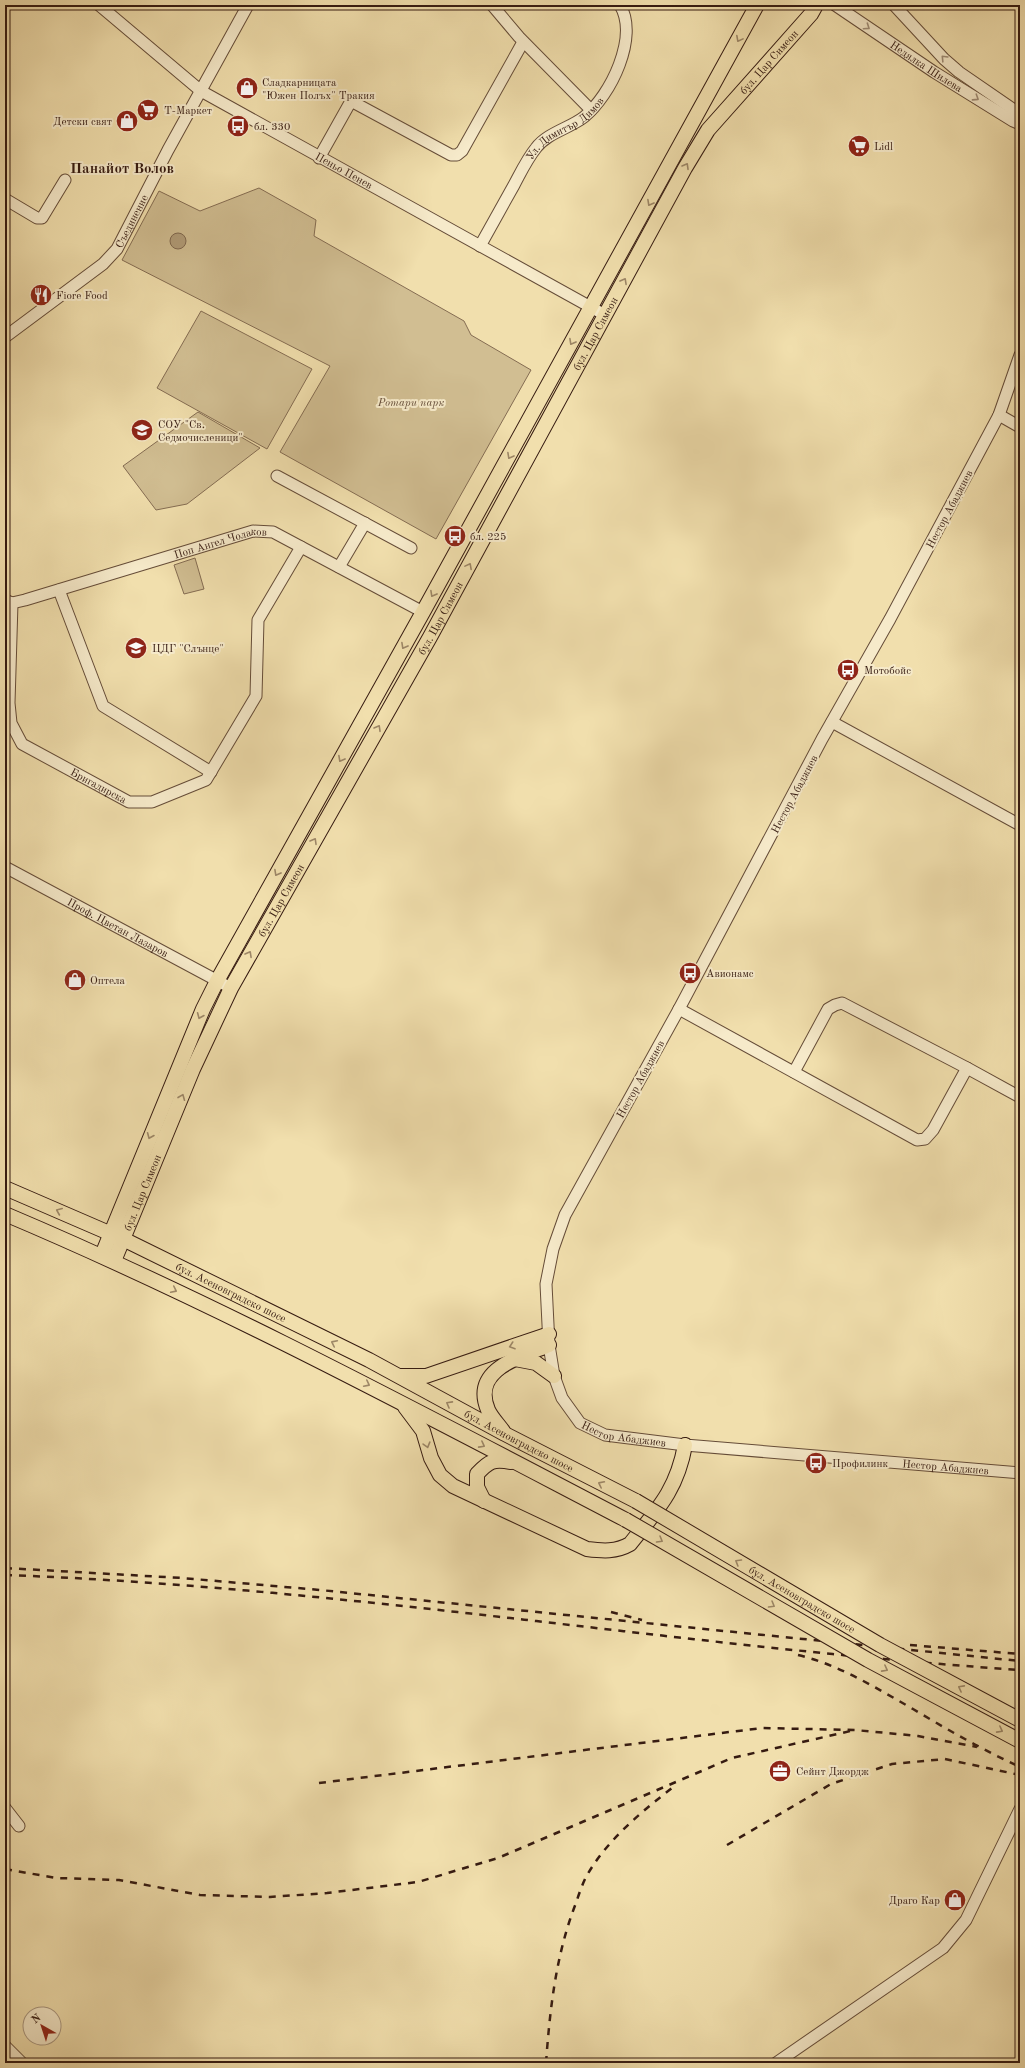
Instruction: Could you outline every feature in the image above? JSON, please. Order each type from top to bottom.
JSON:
[{"type":"main road","name":"бул. Цар Симеон","points":[[108,1258],[203,1009],[217,981],[423,612],[757,5]]},
{"type":"main road","name":"бул. Цар Симеон","points":[[117,1236],[230,988],[430,637],[685,168],[708,130],[811,14],[816,5]]},
{"type":"main road","name":"бул. Асеновградско шосе","points":[[5,1188],[117,1236],[399,1376],[505,1434],[636,1501],[880,1645],[1020,1720]]},
{"type":"main road","name":"бул. Асеновградско шосе","points":[[5,1214],[108,1258],[399,1401],[626,1520],[868,1660],[1020,1741]]},
{"type":"main road","points":[[505,1434],[488,1411],[484,1392],[489,1378],[503,1365],[549,1339]]},
{"type":"main road","points":[[399,1376],[426,1376],[549,1339]]},
{"type":"main road","points":[[514,1359],[536,1363],[554,1376]]},
{"type":"main road","points":[[399,1401],[423,1430],[431,1458],[440,1475],[453,1486],[587,1549],[611,1551],[622,1549],[630,1544],[668,1496],[682,1462],[685,1444]]},
{"type":"main road","points":[[484,1501],[477,1487],[477,1474],[485,1466],[496,1460],[515,1462]]},
{"type":"street","name":"Пеньо Пенев","points":[[99,5],[201,91],[319,158],[605,315]]},
{"type":"street","name":"Съединение","points":[[5,336],[103,264],[117,249],[168,150],[248,5]]},
{"type":"street","points":[[492,5],[523,42],[591,110]]},
{"type":"street","name":"Ул. Димитър Димов","points":[[480,246],[538,146],[583,118],[591,110],[618,69],[626,42],[627,22],[620,5]]},
{"type":"street","name":"Недялка Шилева","points":[[835,5],[934,72],[1020,124]]},
{"type":"street","name":"Недялка Шилева","points":[[894,5],[944,59],[959,72],[1020,114]]},
{"type":"street","points":[[319,158],[351,101],[451,155],[457,155],[462,151],[523,42]]},
{"type":"street","points":[[5,199],[37,218],[42,218],[65,180]]},
{"type":"street","name":"Нестор Абаджиев","points":[[1020,355],[999,415],[890,619],[832,722],[679,1009],[565,1214],[553,1249],[546,1284],[549,1339],[554,1376],[562,1398],[580,1423],[605,1435],[685,1444],[1020,1473]]},
{"type":"street","points":[[999,415],[1020,427]]},
{"type":"street","points":[[277,476],[411,548]]},
{"type":"street","points":[[339,566],[364,523]]},
{"type":"street","name":"Поп Ангел Чолаков","points":[[8,601],[59,590],[253,531],[273,532],[423,612]]},
{"type":"street","name":"Бригадирска","points":[[8,601],[8,703],[11,724],[22,744],[129,802],[152,802],[206,780],[256,696],[258,620],[301,547]]},
{"type":"street","points":[[59,590],[103,706],[211,772]]},
{"type":"street","points":[[832,722],[1020,825]]},
{"type":"street","name":"Проф. Цветан Лазаров","points":[[5,867],[230,988]]},
{"type":"street","points":[[794,1072],[828,1009],[842,1003],[1020,1097]]},
{"type":"street","points":[[679,1009],[917,1140],[926,1139],[933,1130],[967,1068]]},
{"type":"street","points":[[5,1808],[19,1826]]},
{"type":"street","points":[[776,2063],[943,1948],[966,1920],[1020,1809]]},
{"type":"street","points":[[5,2046],[22,2063]]},
{"type":"green space","name":"Ротари парк","points":[[259,188],[316,220],[314,236],[464,321],[471,335],[531,370],[436,539],[280,452],[330,366],[122,260],[159,191],[200,211]]},
{"type":"green space","points":[[201,311],[312,369],[267,449],[157,388]]},
{"type":"green space","points":[[198,412],[260,448],[187,504],[156,510],[123,466]]},
{"type":"green space","points":[[195,558],[204,589],[184,594],[174,565]]},
{"type":"shaded area","points":[[178,233],[185,238],[186,241],[181,248],[178,249],[171,244],[170,241],[175,234]]},
{"type":"railway","points":[[5,1568],[182,1578],[320,1590],[1020,1661]]},
{"type":"railway","points":[[5,1575],[132,1582],[259,1592],[386,1604],[766,1647],[893,1660],[1020,1670]]},
{"type":"railway","points":[[611,1612],[642,1620]]},
{"type":"railway","points":[[910,1645],[1020,1654]]},
{"type":"railway","points":[[798,1655],[813,1659],[857,1678],[966,1740],[1020,1767]]},
{"type":"railway","points":[[319,1783],[762,1728],[855,1730],[918,1736],[977,1747]]},
{"type":"railway","points":[[5,1869],[56,1878],[119,1880],[200,1895],[270,1897],[327,1893],[418,1882],[498,1858],[732,1758],[855,1730]]},
{"type":"railway","points":[[727,1845],[831,1784],[892,1764],[945,1759],[1020,1775]]},
{"type":"railway","points":[[546,2063],[552,2002],[563,1942],[585,1880],[603,1851],[624,1828],[672,1788]]},
{"type":"place","name":"Сладкарницата \"Южен Полъх\" Тракия","points":[[247,88]]},
{"type":"place","name":"Т-Маркет","points":[[148,110]]},
{"type":"place","name":"Детски свят","points":[[127,121]]},
{"type":"place","name":"бл. 330","points":[[238,126]]},
{"type":"place","name":"Lidl","points":[[859,146]]},
{"type":"place","name":"Fiore Food","points":[[41,295]]},
{"type":"place","name":"СОУ \"Св. Седмочисленици\"","points":[[142,430]]},
{"type":"place","name":"бл. 225","points":[[455,536]]},
{"type":"place","name":"ЦДГ \"Слънце\"","points":[[136,648]]},
{"type":"place","name":"Мотобойс","points":[[848,670]]},
{"type":"place","name":"Авионамс","points":[[690,973]]},
{"type":"place","name":"Оптела","points":[[75,980]]},
{"type":"place","name":"Профилинк","points":[[816,1463]]},
{"type":"place","name":"Сейнт Джордж","points":[[780,1771]]},
{"type":"place","name":"Драго Кар","points":[[955,1900]]},
{"type":"district","name":"Панайот Волов","points":[[122,168]]}]
